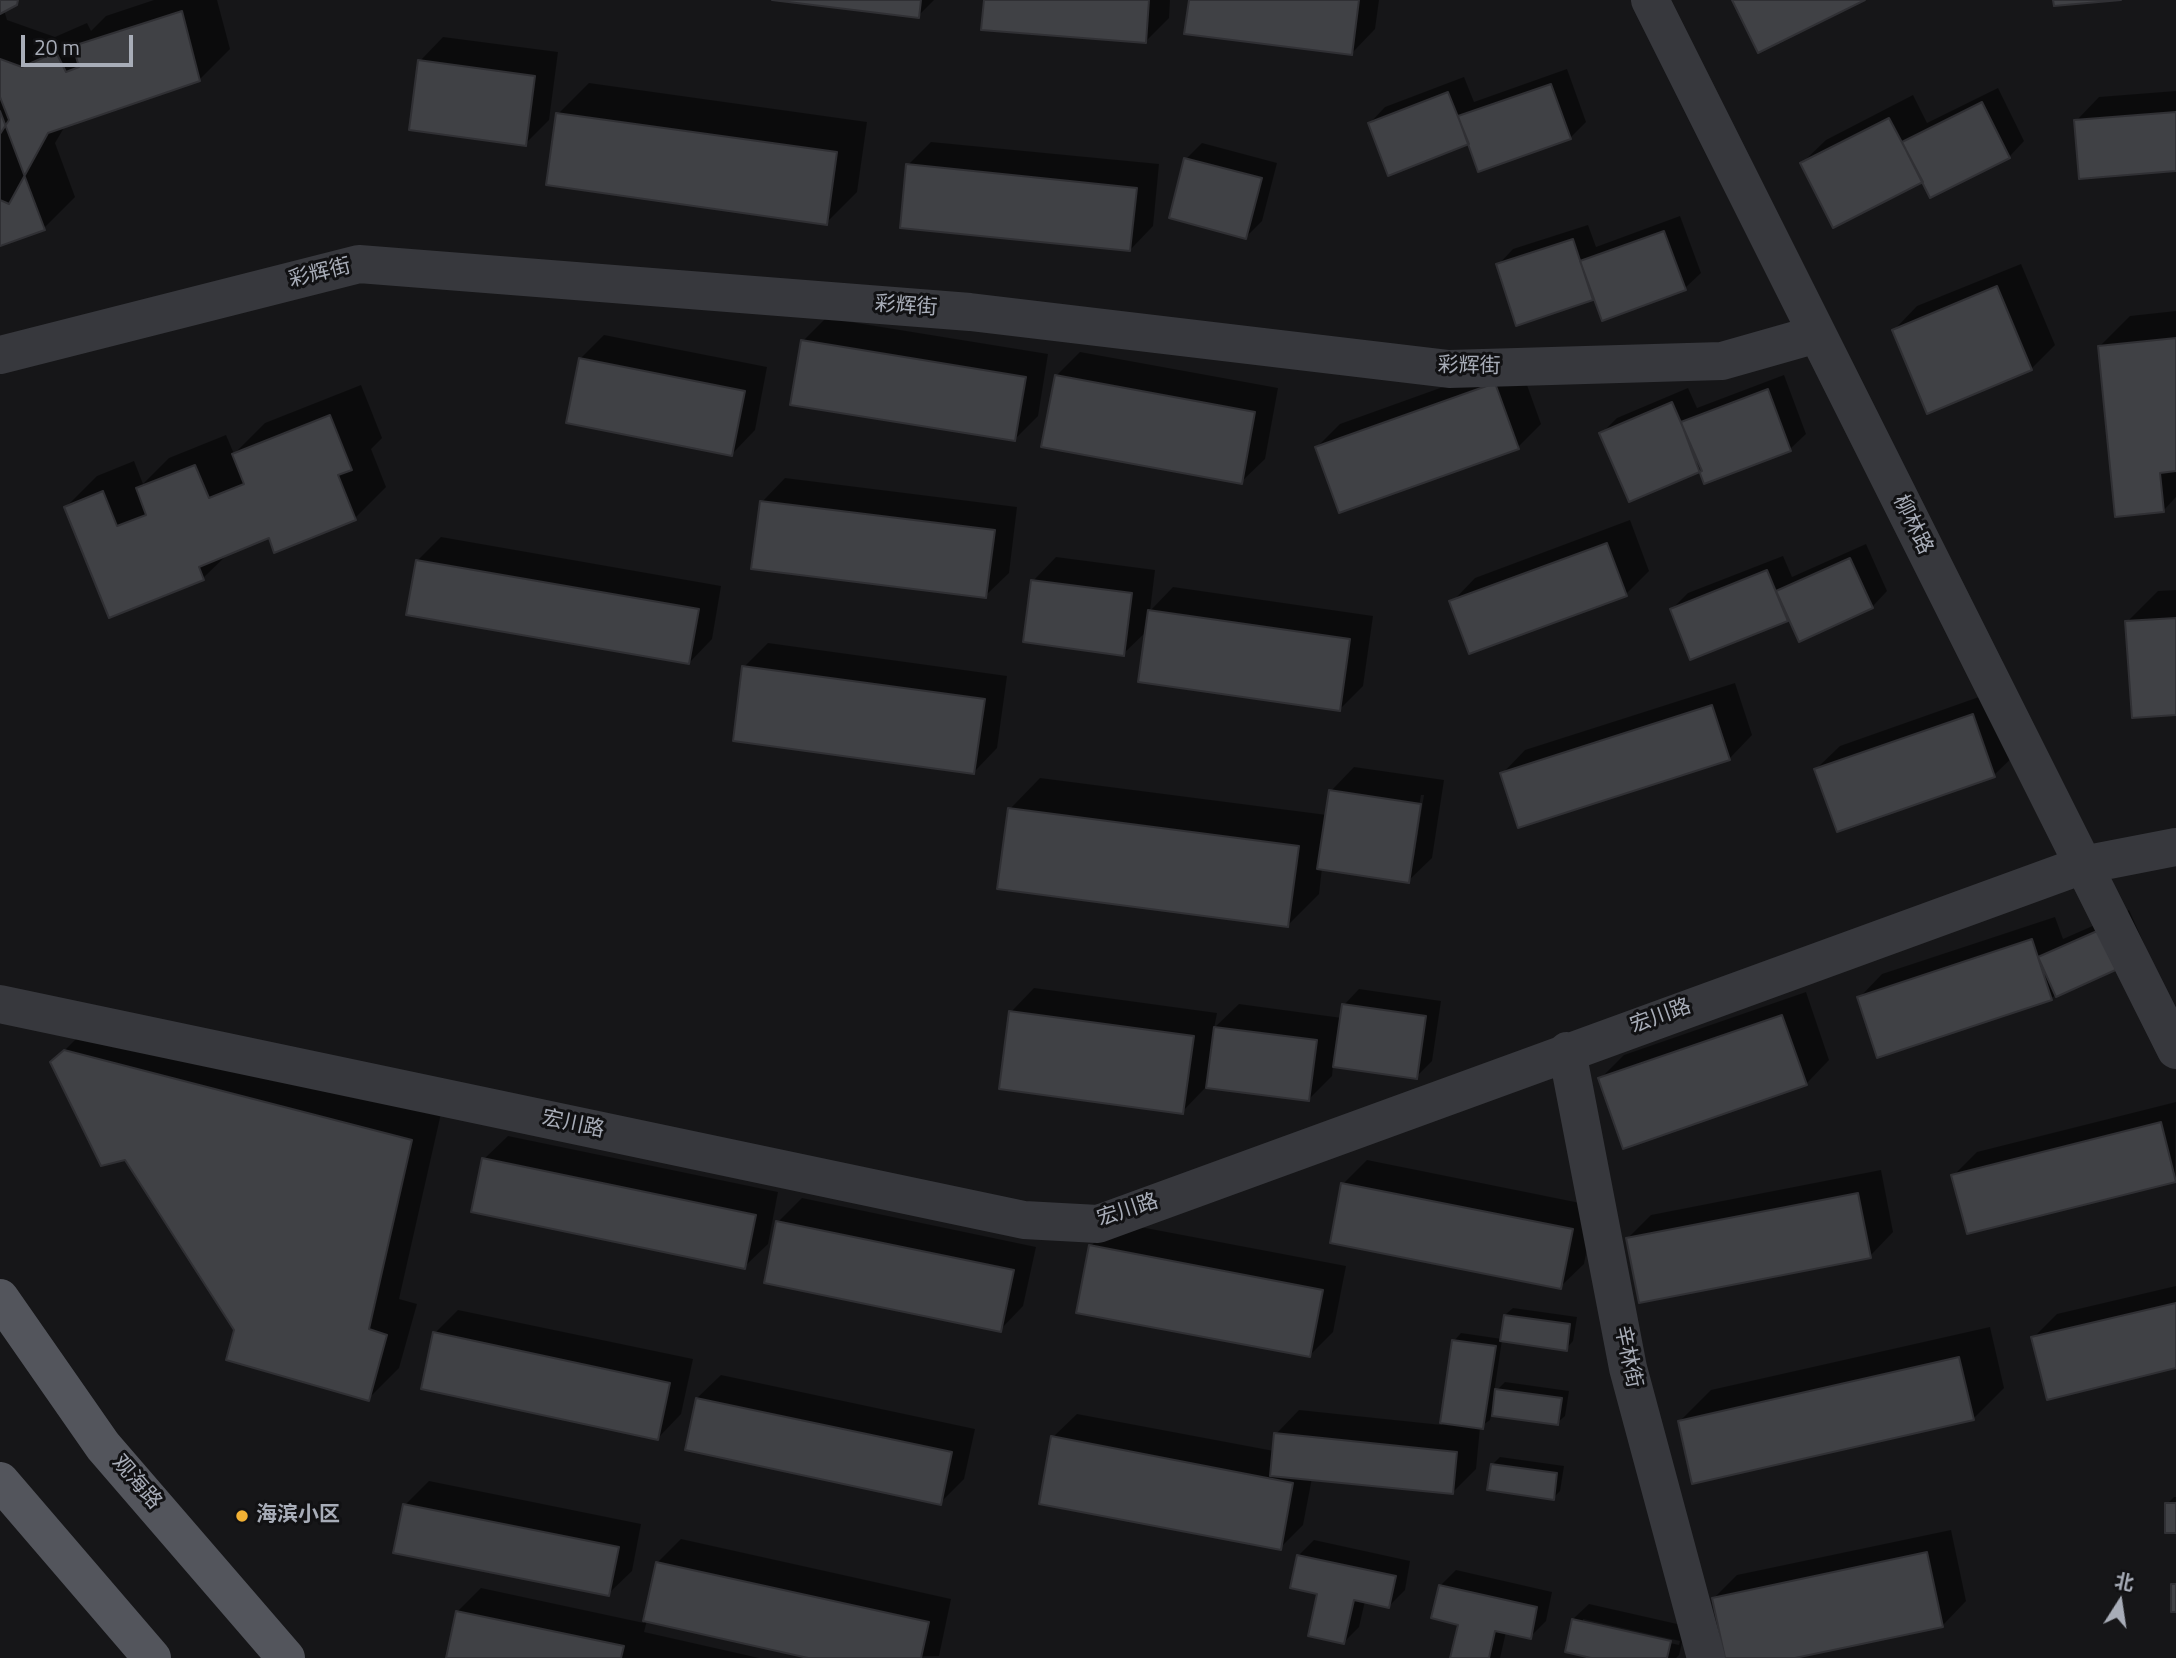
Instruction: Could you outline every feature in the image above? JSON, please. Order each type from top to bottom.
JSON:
[{"type":"main road","name":"观海路","points":[[0,1298],[103,1446],[286,1658]]},
{"type":"main road","points":[[0,1481],[152,1658]]},
{"type":"street","name":"柳林路","points":[[1650,0],[2176,1050]]},
{"type":"street","name":"彩辉街","points":[[0,355],[359,264],[970,312],[1449,369],[1722,361],[1816,334]]},
{"type":"street","name":"宏川路","points":[[0,1004],[1024,1220],[1098,1224],[2083,865],[2176,847]]},
{"type":"street","name":"辛林街","points":[[1567,1051],[1628,1368],[1706,1658]]},
{"type":"building","points":[[0,0],[18,0],[17,5],[0,14]]},
{"type":"building","points":[[772,0],[921,0],[919,18]]},
{"type":"building","points":[[984,0],[1149,0],[1146,43],[981,30]]},
{"type":"building","points":[[1189,0],[1359,0],[1352,55],[1184,34]]},
{"type":"building","points":[[1732,0],[1865,0],[1758,53]]},
{"type":"building","points":[[2053,0],[2121,0],[2054,6]]},
{"type":"building","points":[[182,11],[200,81],[48,133],[9,204],[0,200],[0,134],[9,120],[0,97],[0,59],[22,67],[56,52],[66,72],[79,67],[73,46]]},
{"type":"building","points":[[418,60],[535,76],[526,146],[409,130]]},
{"type":"building","points":[[1551,84],[1571,139],[1478,172],[1458,116]]},
{"type":"building","points":[[1448,92],[1469,144],[1388,176],[1368,123]]},
{"type":"building","points":[[1982,102],[2010,158],[1930,198],[1902,142]]},
{"type":"building","points":[[0,111],[45,230],[0,246]]},
{"type":"building","points":[[2176,112],[2176,171],[2079,179],[2074,120]]},
{"type":"building","points":[[556,113],[837,152],[827,225],[546,185]]},
{"type":"building","points":[[1889,118],[1923,182],[1833,228],[1800,163]]},
{"type":"building","points":[[1184,158],[1262,178],[1246,239],[1169,218]]},
{"type":"building","points":[[906,164],[1137,188],[1130,251],[900,228]]},
{"type":"building","points":[[1664,231],[1686,290],[1602,321],[1580,261]]},
{"type":"building","points":[[1573,239],[1593,300],[1516,326],[1496,264]]},
{"type":"building","points":[[1997,286],[2032,370],[1927,414],[1892,330]]},
{"type":"building","points":[[2176,338],[2176,471],[2160,473],[2164,512],[2115,517],[2098,346]]},
{"type":"building","points":[[801,340],[1026,377],[1015,441],[790,405]]},
{"type":"building","points":[[579,358],[745,391],[732,456],[566,423]]},
{"type":"building","points":[[1055,375],[1255,412],[1242,484],[1041,447]]},
{"type":"building","points":[[1495,383],[1519,449],[1339,513],[1315,447]]},
{"type":"building","points":[[1768,389],[1791,451],[1704,484],[1681,422]]},
{"type":"building","points":[[1672,402],[1702,471],[1629,502],[1599,433]]},
{"type":"building","points":[[330,415],[352,470],[338,475],[356,520],[274,553],[269,538],[199,567],[204,580],[109,618],[64,507],[103,491],[117,526],[146,515],[136,488],[195,465],[209,498],[244,484],[232,454]]},
{"type":"building","points":[[760,501],[995,530],[986,598],[751,569]]},
{"type":"building","points":[[1607,543],[1627,596],[1469,654],[1449,601]]},
{"type":"building","points":[[1850,558],[1873,608],[1799,642],[1776,591]]},
{"type":"building","points":[[416,560],[699,609],[689,664],[406,615]]},
{"type":"building","points":[[1767,570],[1788,621],[1690,660],[1670,609]]},
{"type":"building","points":[[1031,580],[1132,593],[1124,656],[1023,642]]},
{"type":"building","points":[[1148,610],[1350,639],[1340,711],[1138,682]]},
{"type":"building","points":[[2176,618],[2176,715],[2132,718],[2125,621]]},
{"type":"building","points":[[742,666],[985,699],[974,774],[733,741]]},
{"type":"building","points":[[1712,705],[1730,760],[1518,828],[1500,773]]},
{"type":"building","points":[[1973,714],[1995,777],[1837,832],[1814,769]]},
{"type":"building","points":[[1329,790],[1421,804],[1409,883],[1317,869]]},
{"type":"building","points":[[1008,808],[1299,846],[1288,927],[997,889]]},
{"type":"building","points":[[2113,924],[2131,963],[2056,997],[2038,957]]},
{"type":"building","points":[[2032,939],[2052,1000],[1877,1058],[1857,997]]},
{"type":"building","points":[[1342,1004],[1426,1016],[1417,1079],[1333,1067]]},
{"type":"building","points":[[1009,1011],[1194,1036],[1183,1114],[999,1089]]},
{"type":"building","points":[[1782,1015],[1807,1085],[1623,1149],[1598,1078]]},
{"type":"building","points":[[1214,1027],[1317,1040],[1309,1101],[1206,1088]]},
{"type":"building","points":[[64,1050],[412,1140],[369,1329],[387,1335],[369,1401],[226,1360],[234,1330],[125,1160],[101,1166],[50,1062]]},
{"type":"building","points":[[2161,1122],[2176,1182],[1967,1234],[1951,1175]]},
{"type":"building","points":[[482,1158],[756,1215],[745,1269],[471,1212]]},
{"type":"building","points":[[1341,1183],[1573,1229],[1561,1289],[1330,1243]]},
{"type":"building","points":[[1858,1193],[1871,1258],[1639,1303],[1626,1238]]},
{"type":"building","points":[[776,1221],[1014,1270],[1001,1332],[764,1283]]},
{"type":"building","points":[[1089,1245],[1323,1290],[1310,1357],[1076,1313]]},
{"type":"building","points":[[2176,1303],[2176,1368],[2047,1400],[2031,1337]]},
{"type":"building","points":[[1504,1315],[1570,1324],[1567,1351],[1500,1341]]},
{"type":"building","points":[[433,1332],[670,1383],[658,1440],[421,1389]]},
{"type":"building","points":[[1452,1340],[1496,1346],[1483,1429],[1440,1423]]},
{"type":"building","points":[[1959,1357],[1974,1420],[1692,1484],[1678,1421]]},
{"type":"building","points":[[1495,1389],[1562,1398],[1558,1425],[1492,1416]]},
{"type":"building","points":[[696,1398],[952,1452],[941,1505],[685,1450]]},
{"type":"building","points":[[1274,1433],[1457,1452],[1453,1494],[1270,1476]]},
{"type":"building","points":[[1051,1436],[1293,1483],[1281,1550],[1039,1504]]},
{"type":"building","points":[[1491,1464],[1557,1473],[1554,1500],[1487,1490]]},
{"type":"building","points":[[2165,1503],[2176,1503],[2176,1533],[2165,1533]]},
{"type":"building","points":[[403,1504],[619,1547],[609,1596],[393,1553]]},
{"type":"building","points":[[1927,1552],[1943,1627],[1795,1658],[1725,1658],[1712,1598]]},
{"type":"building","points":[[1297,1555],[1396,1576],[1389,1608],[1354,1600],[1344,1644],[1308,1636],[1317,1594],[1290,1588]]},
{"type":"building","points":[[656,1562],[929,1622],[921,1658],[808,1658],[643,1621]]},
{"type":"building","points":[[2171,1584],[2176,1584],[2176,1612],[2171,1612]]},
{"type":"building","points":[[1439,1585],[1537,1607],[1531,1639],[1495,1631],[1489,1658],[1450,1658],[1458,1625],[1431,1618]]},
{"type":"building","points":[[456,1611],[624,1646],[621,1658],[446,1658]]},
{"type":"building","points":[[1572,1619],[1671,1641],[1667,1658],[1591,1658],[1565,1652]]},
{"type":"place","name":"海滨小区","points":[[242,1516]]}]
